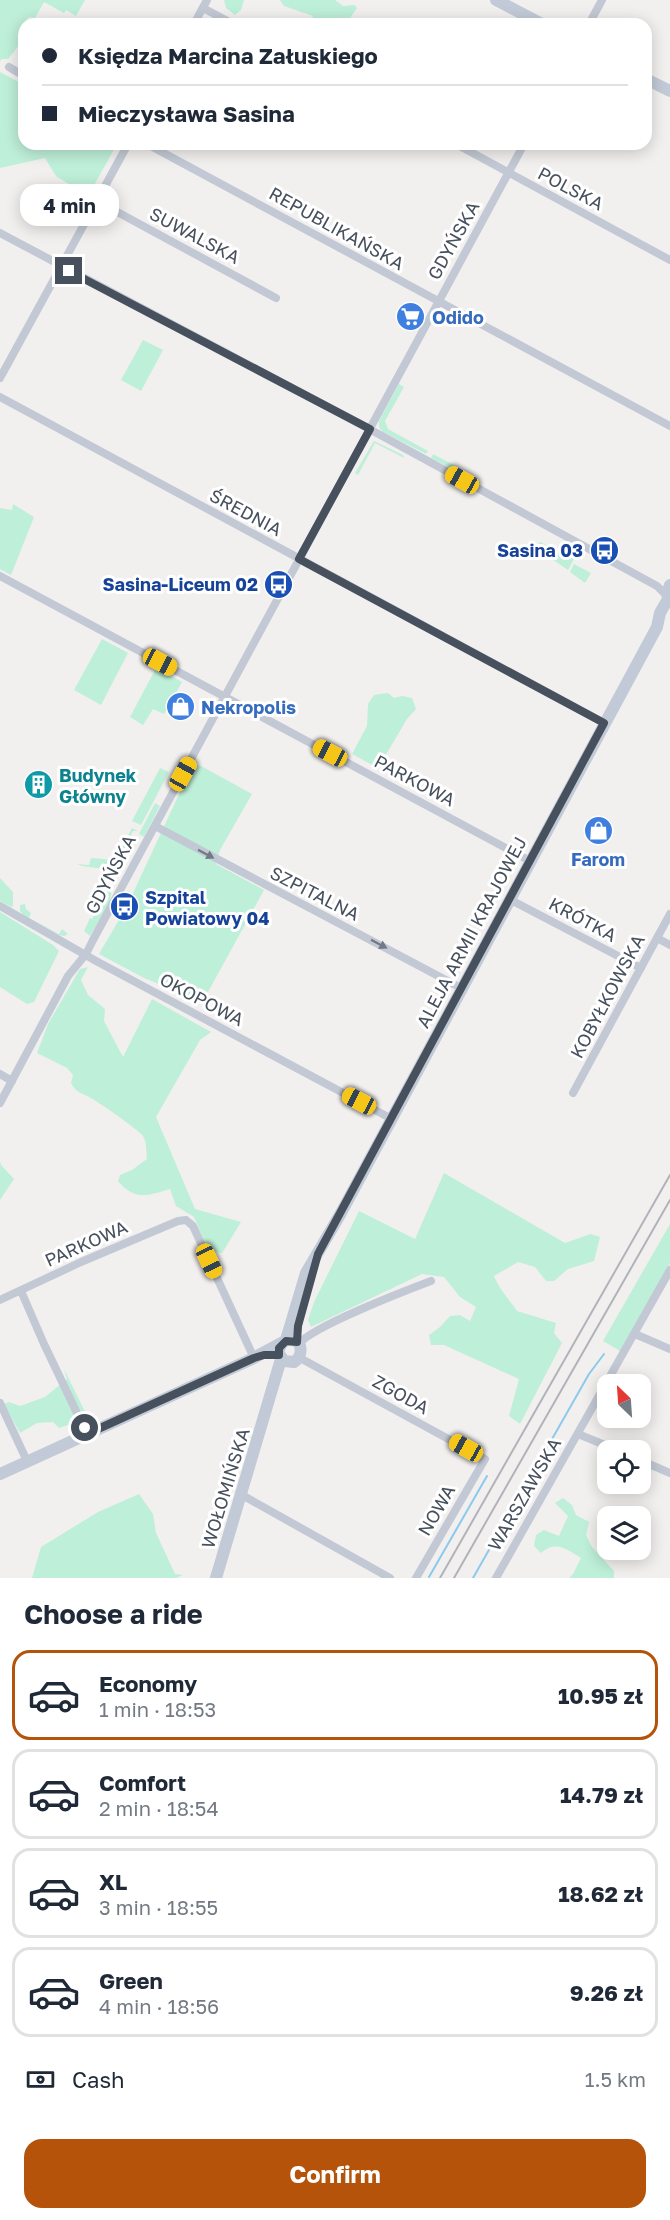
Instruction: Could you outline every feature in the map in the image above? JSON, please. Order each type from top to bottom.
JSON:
[{"type":"street","points":[[496,0],[530,18]]},
{"type":"street","points":[[592,18],[602,0]]},
{"type":"street","points":[[195,1],[204,4],[224,18]]},
{"type":"street","points":[[197,18],[204,4]]},
{"type":"street","points":[[9,68],[18,73]]},
{"type":"street","points":[[652,82],[670,91]]},
{"type":"street","points":[[0,378],[125,150]]},
{"type":"street","name":"REPUBLIKAŃSKA","points":[[158,150],[670,426]]},
{"type":"street","name":"POLSKA","points":[[467,150],[670,260]]},
{"type":"street","name":"GDYŃSKA","points":[[0,1103],[68,976],[86,954],[521,150]]},
{"type":"street","name":"SUWALSKA","points":[[97,201],[276,298]]},
{"type":"street","points":[[0,233],[370,429],[667,592]]},
{"type":"street","name":"ŚREDNIA","points":[[0,397],[604,723]]},
{"type":"street","name":"PARKOWA","points":[[0,576],[530,861]]},
{"type":"street","name":"ALEJA ARMII KRAJOWEJ","points":[[657,627],[667,592]]},
{"type":"street","name":"ALEJA ARMII KRAJOWEJ","points":[[289,1351],[306,1274],[604,723],[657,627],[670,613]]},
{"type":"street","name":"SZPITALNA","points":[[154,826],[461,988]]},
{"type":"street","name":"KRÓTKA","points":[[509,899],[641,968]]},
{"type":"street","name":"OKOPOWA","points":[[0,906],[390,1118]]},
{"type":"street","name":"KOBYŁKOWSKA","points":[[573,1093],[670,914]]},
{"type":"street","points":[[657,938],[670,945]]},
{"type":"street","points":[[0,1074],[12,1081]]},
{"type":"street","name":"PARKOWA","points":[[0,1300],[81,1262],[178,1221],[186,1220],[193,1226],[254,1358]]},
{"type":"street","name":"WARSZAWSKA","points":[[496,1578],[670,1270]]},
{"type":"street","points":[[0,1473],[254,1358],[289,1351],[306,1337],[338,1321],[431,1281]]},
{"type":"street","points":[[21,1291],[87,1434]]},
{"type":"street","points":[[635,1334],[670,1349]]},
{"type":"street","name":"WOŁOMIŃSKA","points":[[216,1578],[268,1408],[289,1351]]},
{"type":"street","name":"ZGODA","points":[[289,1351],[485,1459]]},
{"type":"street","points":[[0,1404],[27,1461]]},
{"type":"street","points":[[580,1430],[598,1440]]},
{"type":"street","name":"NOWA","points":[[416,1578],[485,1459]]},
{"type":"street","points":[[651,1465],[670,1473]]},
{"type":"street","points":[[242,1495],[390,1578]]},
{"type":"green space","points":[[0,0],[85,0],[76,16],[66,10],[64,13],[44,2],[35,18],[18,18],[18,46],[8,59],[0,61]]},
{"type":"green space","points":[[224,0],[244,0],[241,10],[235,15],[226,8]]},
{"type":"green space","points":[[280,0],[335,0],[343,6],[355,5],[357,8],[350,18],[312,18],[313,16],[284,6]]},
{"type":"green space","points":[[0,72],[18,82],[18,150],[114,150],[88,196],[56,176],[45,158],[0,168]]},
{"type":"green space","points":[[63,191],[73,197],[78,207],[66,226],[47,219]]},
{"type":"green space","points":[[143,340],[163,350],[141,391],[121,380]]},
{"type":"green space","points":[[399,384],[404,387],[385,421],[388,429],[428,451],[426,454],[383,432],[379,427],[379,421]]},
{"type":"green space","points":[[374,441],[403,455],[404,458],[375,443],[358,475],[355,473]]},
{"type":"green space","points":[[433,454],[463,470],[461,473],[431,458]]},
{"type":"green space","points":[[13,504],[34,517],[11,575],[0,569],[0,508],[12,510]]},
{"type":"green space","points":[[540,542],[574,559],[568,570],[536,548]]},
{"type":"green space","points":[[574,564],[591,573],[585,583],[570,572]]},
{"type":"green space","points":[[102,639],[128,653],[101,705],[74,690]]},
{"type":"green space","points":[[156,668],[182,682],[164,714],[153,709],[143,725],[130,717]]},
{"type":"green space","points":[[388,693],[394,698],[402,696],[412,698],[416,709],[407,719],[378,768],[352,754],[367,726],[368,704],[374,695]]},
{"type":"green space","points":[[193,764],[201,766],[252,794],[220,850],[216,864],[264,890],[201,1001],[144,978],[99,954],[127,906]]},
{"type":"green space","points":[[160,768],[169,772],[141,825],[132,821]]},
{"type":"green space","points":[[155,803],[160,806],[144,837],[139,834]]},
{"type":"green space","points":[[132,828],[138,831],[133,831],[130,837],[133,840],[121,861],[116,858]]},
{"type":"green space","points":[[91,858],[115,860],[112,870],[119,871],[82,866],[77,864],[89,865]]},
{"type":"green space","points":[[0,878],[13,892],[13,906],[11,907],[0,901]]},
{"type":"green space","points":[[111,888],[108,906],[90,936],[84,931],[90,918],[92,919],[94,915],[92,913],[102,892]]},
{"type":"green space","points":[[25,904],[26,909],[31,913],[29,918],[59,934],[62,929],[68,934],[59,935],[24,916],[20,911],[20,905]]},
{"type":"green space","points":[[0,912],[59,951],[34,1002],[27,1004],[0,987]]},
{"type":"green space","points":[[88,967],[81,980],[88,995],[105,1009],[104,1021],[123,1057],[152,999],[211,1032],[200,1040],[156,1117],[195,1209],[241,1222],[222,1253],[209,1251],[194,1217],[176,1206],[170,1189],[142,1195],[130,1192],[118,1181],[120,1175],[132,1170],[147,1159],[143,1136],[108,1109],[76,1090],[71,1083],[73,1075],[67,1068],[37,1053],[48,1024],[80,969]]},
{"type":"green space","points":[[0,1161],[14,1179],[0,1200]]},
{"type":"green space","points":[[444,1173],[565,1243],[591,1234],[600,1237],[594,1261],[568,1269],[554,1281],[546,1281],[535,1267],[518,1262],[494,1276],[501,1290],[517,1311],[556,1323],[554,1333],[562,1343],[520,1424],[509,1416],[519,1379],[444,1345],[431,1345],[429,1335],[450,1316],[460,1315],[470,1321],[476,1307],[460,1297],[444,1277],[422,1274],[311,1327],[308,1320],[314,1302],[359,1211],[415,1239]]},
{"type":"green space","points":[[670,1224],[670,1263],[620,1351],[603,1341]]},
{"type":"green space","points":[[64,1369],[88,1418],[59,1428],[53,1422],[37,1423],[20,1433],[4,1404],[9,1402],[20,1406],[45,1397],[67,1379]]},
{"type":"green space","points":[[139,1494],[153,1514],[156,1533],[175,1574],[183,1575],[176,1578],[32,1578],[41,1547],[98,1512]]},
{"type":"green space","points":[[563,1498],[572,1505],[576,1515],[589,1522],[586,1535],[597,1552],[597,1560],[604,1560],[614,1571],[614,1578],[569,1578],[581,1558],[561,1547],[551,1547],[541,1553],[534,1546],[536,1535],[544,1530],[559,1536],[568,1516],[555,1503]]},
{"type":"waterway","points":[[473,1578],[589,1374],[604,1354]]},
{"type":"waterway","points":[[429,1577],[487,1476]]},
{"type":"railway","points":[[440,1578],[670,1175]]},
{"type":"railway","points":[[454,1578],[670,1200]]},
{"type":"place","name":"Odido","points":[[411,317]]},
{"type":"place","name":"Sasina 03","points":[[604,550]]},
{"type":"place","name":"Sasina-Liceum 02","points":[[279,584]]},
{"type":"place","name":"Nekropolis","points":[[180,707]]},
{"type":"place","name":"Budynek Główny","points":[[38,785]]},
{"type":"place","name":"Farom","points":[[598,830]]},
{"type":"place","name":"Szpital Powiatowy 04","points":[[124,907]]},
{"type":"route","points":[[69,271],[370,429],[299,559],[604,723],[318,1254],[298,1326],[297,1342],[290,1340],[283,1342],[279,1348],[279,1355],[254,1358],[87,1434],[85,1428]]}]
